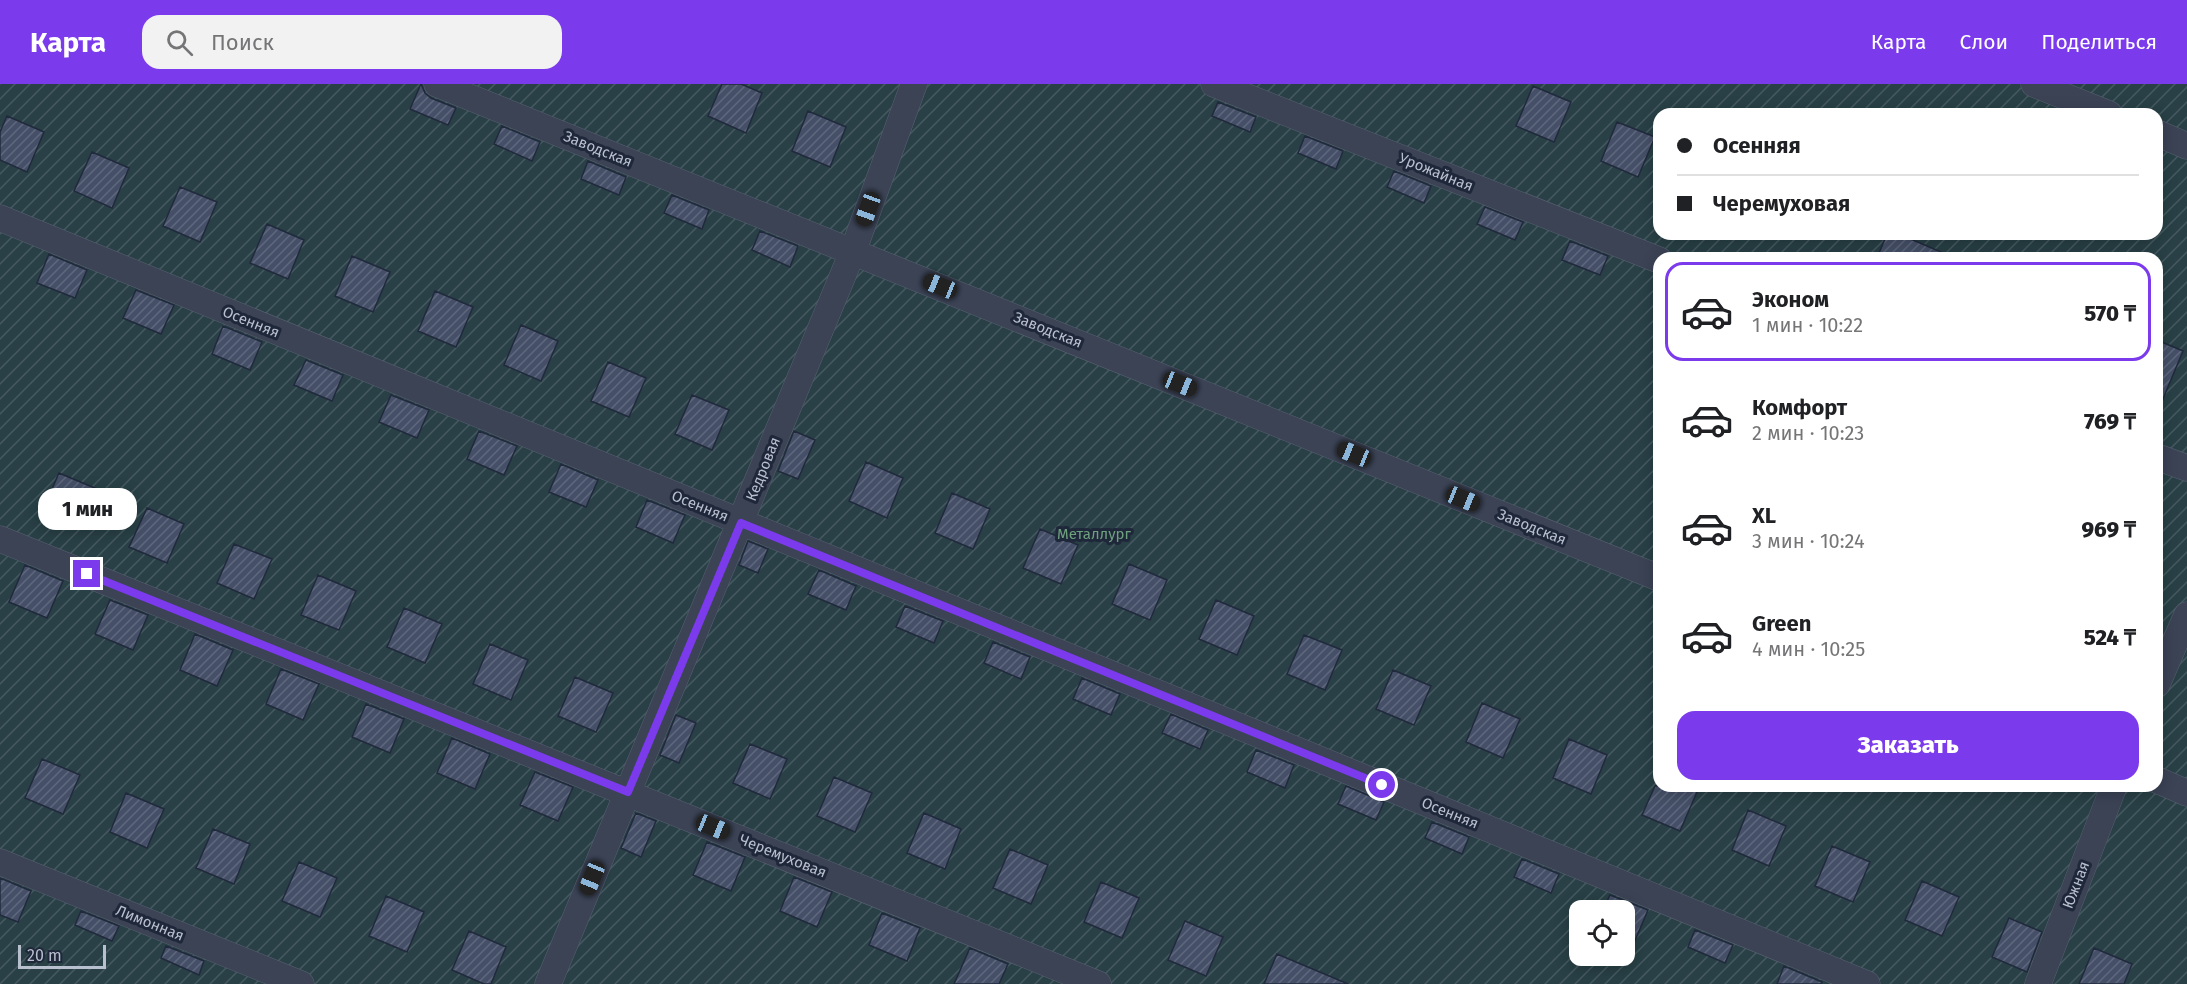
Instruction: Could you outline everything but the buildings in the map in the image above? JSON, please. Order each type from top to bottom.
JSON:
[{"type":"street","name":"Заводская","points":[[437,84],[1653,576]]},
{"type":"street","name":"Кедровая","points":[[548,984],[853,251],[914,84]]},
{"type":"street","name":"Урожайная","points":[[1214,84],[1653,258]]},
{"type":"street","points":[[2034,84],[2094,108]]},
{"type":"street","points":[[2163,136],[2187,146]]},
{"type":"street","name":"Осенняя","points":[[0,218],[1868,984]]},
{"type":"street","points":[[2163,458],[2187,468]]},
{"type":"street","name":"Черемуховая","points":[[0,539],[1098,984]]},
{"type":"street","points":[[2163,670],[2187,615]]},
{"type":"street","points":[[2163,782],[2187,792]]},
{"type":"street","name":"Южная","points":[[2038,984],[2112,792]]},
{"type":"street","name":"Лимонная","points":[[0,862],[301,984]]},
{"type":"green space","name":"Металлург","points":[[0,84],[2187,84],[2187,984],[0,984]]},
{"type":"route","points":[[87,574],[628,792],[741,523],[1382,785]]}]
